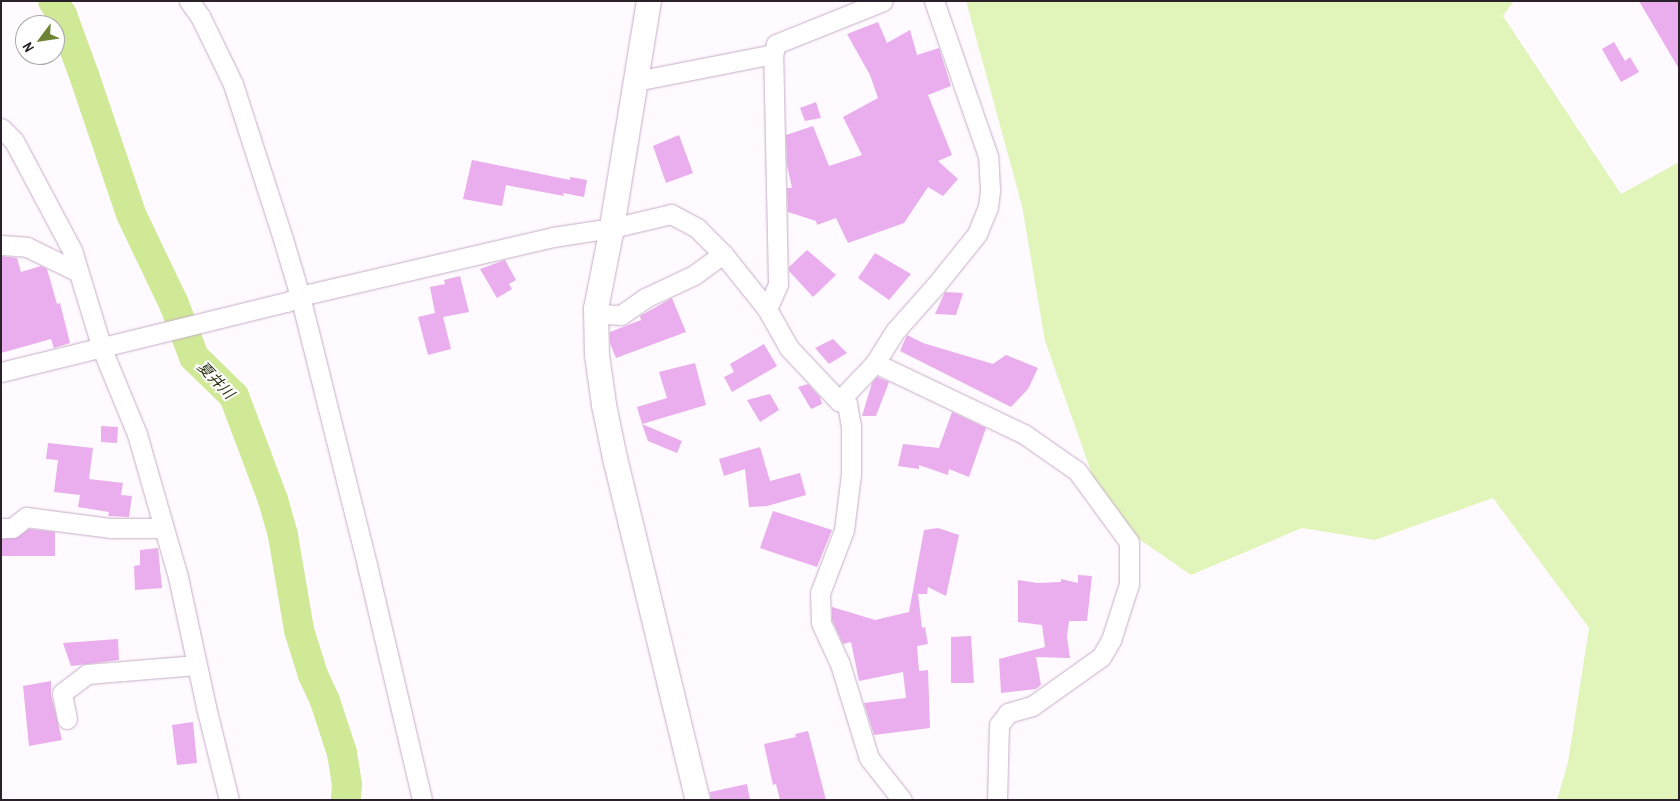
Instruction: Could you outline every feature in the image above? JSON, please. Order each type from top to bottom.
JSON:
[{"type":"street","points":[[189,1],[200,16],[233,84],[293,299],[325,403],[367,565],[422,800]]},
{"type":"street","points":[[649,1],[596,314],[597,355],[604,406],[698,800]]},
{"type":"street","points":[[767,310],[778,284],[774,54],[776,44],[883,1]]},
{"type":"street","points":[[839,401],[875,363],[896,330],[936,285],[976,234],[988,207],[990,190],[988,156],[934,1]]},
{"type":"street","points":[[636,81],[774,54]]},
{"type":"street","points":[[1,128],[14,141],[72,250],[102,348],[137,434],[178,577],[228,800]]},
{"type":"street","points":[[1,372],[293,299],[553,237],[612,228],[671,214],[697,228],[723,254],[767,310],[789,348],[839,401],[847,404],[851,426],[851,474],[844,530],[820,594],[821,623],[840,664],[869,758],[902,800]]},
{"type":"street","points":[[1,246],[27,247],[78,272]]},
{"type":"street","points":[[596,314],[622,315],[645,298],[694,275],[723,254]]},
{"type":"street","points":[[875,363],[1024,434],[1070,466],[1077,472],[1129,542],[1129,584],[1112,640],[1102,657],[1032,706],[1008,713],[999,725],[997,800]]},
{"type":"street","points":[[1,528],[12,528],[26,517],[111,528],[164,528]]},
{"type":"street","points":[[67,720],[62,693],[87,674],[197,666]]},
{"type":"green space","points":[[966,1],[1514,1],[1503,16],[1621,194],[1679,162],[1679,800],[1557,800],[1568,762],[1589,628],[1493,498],[1375,540],[1302,528],[1191,575],[1107,517],[1045,341],[1022,206]]},
{"type":"building","points":[[1639,1],[1679,1],[1679,69]]},
{"type":"building","points":[[878,22],[887,43],[910,30],[917,55],[939,48],[951,86],[928,95],[952,155],[938,161],[958,179],[943,196],[928,187],[904,223],[848,243],[836,218],[817,225],[816,221],[788,212],[787,188],[792,188],[787,165],[786,135],[813,126],[829,166],[862,155],[843,117],[878,98],[870,75],[847,34]]},
{"type":"building","points":[[1614,42],[1625,61],[1630,57],[1639,72],[1621,82],[1602,49]]},
{"type":"building","points":[[816,102],[821,118],[805,121],[800,108]]},
{"type":"building","points":[[679,135],[693,173],[666,183],[653,146]]},
{"type":"building","points":[[472,160],[570,180],[570,177],[587,180],[584,197],[563,193],[564,196],[506,185],[502,206],[463,199]]},
{"type":"building","points":[[807,250],[836,275],[813,297],[789,271],[789,267]]},
{"type":"building","points":[[875,253],[911,274],[889,300],[858,278]]},
{"type":"building","points":[[1,256],[17,258],[21,272],[41,266],[47,269],[57,304],[60,303],[70,343],[54,348],[51,339],[1,353]]},
{"type":"building","points":[[505,260],[516,280],[509,284],[512,289],[497,298],[480,269]]},
{"type":"building","points":[[460,276],[469,312],[443,317],[451,349],[428,355],[418,317],[435,313],[430,287],[445,284],[444,280]]},
{"type":"building","points":[[945,292],[963,293],[956,315],[935,314]]},
{"type":"building","points":[[672,298],[686,332],[616,358],[610,343],[610,332],[641,320],[640,316]]},
{"type":"building","points":[[907,335],[923,343],[993,364],[1006,355],[1038,368],[1028,389],[1011,407],[900,351]]},
{"type":"building","points":[[833,339],[847,353],[829,364],[815,348]]},
{"type":"building","points":[[764,344],[777,366],[732,392],[724,377],[734,372],[730,364]]},
{"type":"building","points":[[695,363],[706,405],[642,424],[637,407],[667,398],[659,372]]},
{"type":"building","points":[[877,377],[889,382],[876,416],[862,416],[872,383]]},
{"type":"building","points":[[808,384],[820,397],[822,404],[811,409],[798,387]]},
{"type":"building","points":[[770,394],[779,410],[760,422],[747,400]]},
{"type":"building","points":[[952,412],[986,428],[969,477],[949,469],[948,475],[919,465],[919,469],[898,466],[903,444],[939,448]]},
{"type":"building","points":[[642,424],[682,441],[677,453],[648,441]]},
{"type":"building","points":[[101,426],[118,427],[117,443],[101,442]]},
{"type":"building","points":[[48,443],[93,448],[89,479],[123,483],[121,495],[132,496],[129,517],[108,516],[109,512],[78,507],[80,495],[54,492],[58,460],[46,459]]},
{"type":"building","points":[[760,447],[770,481],[800,473],[806,495],[767,506],[749,507],[745,469],[724,476],[719,459]]},
{"type":"building","points":[[773,511],[832,530],[817,567],[760,548]]},
{"type":"building","points":[[938,528],[959,535],[946,596],[928,587],[927,594],[918,594],[922,628],[925,627],[928,644],[917,646],[919,671],[928,670],[930,728],[874,735],[864,703],[906,698],[903,672],[859,681],[851,642],[843,644],[832,620],[832,607],[875,620],[909,612],[924,530]]},
{"type":"building","points":[[29,529],[55,532],[55,556],[1,556],[1,539],[18,537]]},
{"type":"building","points":[[158,548],[162,588],[135,590],[134,566],[140,565],[140,550]]},
{"type":"building","points":[[1078,575],[1092,576],[1087,621],[1069,621],[1067,637],[1070,658],[1036,657],[1041,685],[1036,689],[1001,693],[999,659],[1045,647],[1042,625],[1018,622],[1018,580],[1037,583],[1061,582],[1061,579],[1078,583]]},
{"type":"building","points":[[971,636],[974,683],[951,683],[951,637]]},
{"type":"building","points":[[118,639],[119,660],[71,666],[63,643]]},
{"type":"building","points":[[51,681],[51,695],[62,740],[29,746],[23,686]]},
{"type":"building","points":[[193,722],[197,763],[177,765],[172,725]]},
{"type":"building","points":[[808,731],[826,800],[780,800],[776,784],[773,785],[764,744],[796,737],[795,734]]},
{"type":"building","points":[[747,784],[750,800],[711,800],[710,792]]},
{"type":"waterway","name":"夏井川","points":[[53,1],[62,15],[131,214],[174,304],[194,357],[234,396],[273,500],[283,536],[299,630],[313,675],[325,701],[342,753],[347,784],[346,800]]}]
